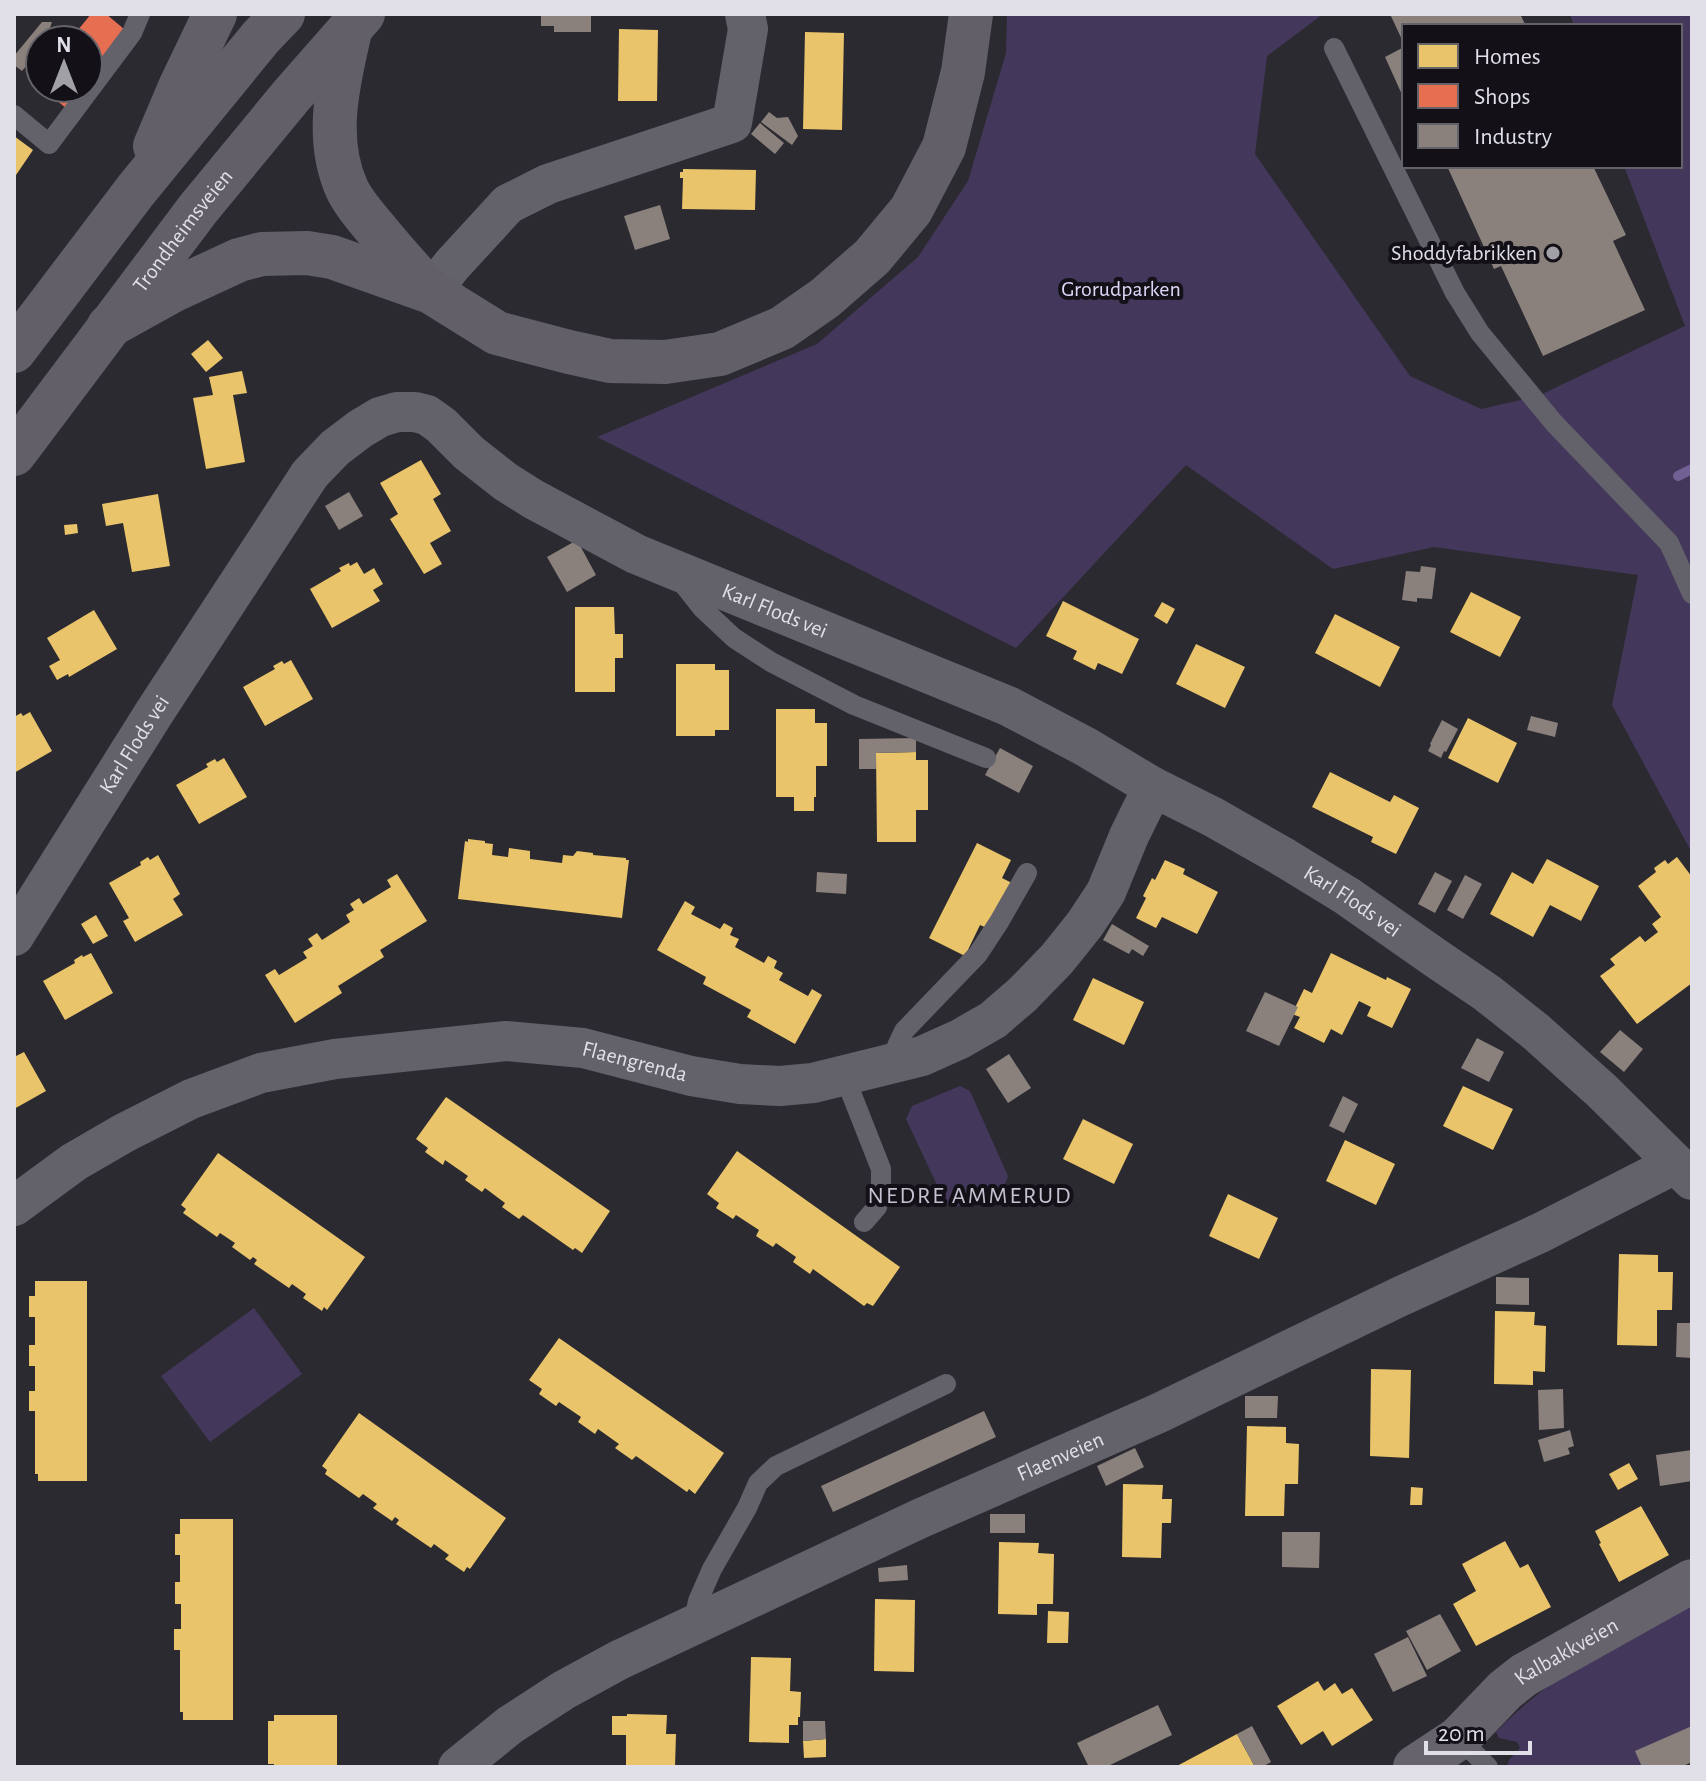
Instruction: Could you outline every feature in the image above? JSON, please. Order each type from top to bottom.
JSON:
[{"type":"highway","points":[[136,190],[215,14]]},
{"type":"highway","points":[[14,351],[136,190],[283,14]]},
{"type":"highway","points":[[109,326],[185,284],[239,260],[262,254],[307,253],[332,257],[431,292],[497,333],[569,352],[610,361],[665,362],[720,354],[782,328],[825,298],[872,257],[911,210],[944,147],[963,72],[971,14]]},
{"type":"highway","points":[[357,20],[339,81],[334,112],[337,159],[347,190],[361,211],[431,292]]},
{"type":"highway","name":"Trondheimsveien","points":[[14,454],[198,209],[357,20]]},
{"type":"street","points":[[431,292],[508,204],[548,184],[732,123],[748,29],[745,14]]},
{"type":"street","name":"Karl Flods vei","points":[[14,936],[154,713],[310,474],[335,448],[380,417],[397,412],[415,412],[427,415],[441,425],[469,453],[533,499],[636,554],[1008,706],[1285,858],[1347,896],[1487,993],[1602,1091],[1684,1172]]},
{"type":"street","name":"Flaengrenda","points":[[14,1206],[74,1162],[191,1099],[261,1073],[335,1059],[506,1041],[583,1048],[691,1076],[740,1084],[780,1086],[813,1083],[922,1056],[993,1020],[1057,959],[1106,892],[1153,787]]},
{"type":"street","name":"Flaenveien","points":[[458,1767],[510,1725],[564,1690],[693,1624],[919,1519],[1159,1413],[1401,1296],[1684,1172]]},
{"type":"street","name":"Kalbakkveien","points":[[1415,1767],[1474,1753],[1505,1690],[1524,1675],[1692,1581]]},
{"type":"lane","points":[[14,115],[49,144],[132,33],[140,14]]},
{"type":"lane","points":[[1334,48],[1455,293],[1480,333],[1554,423],[1669,543],[1692,594]]},
{"type":"lane","points":[[673,570],[703,609],[734,638],[771,662],[854,705],[986,758]]},
{"type":"lane","points":[[893,1063],[904,1031],[978,954],[1027,873]]},
{"type":"lane","points":[[844,1075],[881,1169],[881,1193],[877,1207],[864,1222]]},
{"type":"lane","points":[[693,1624],[698,1601],[712,1569],[758,1483],[776,1466],[946,1384]]},
{"type":"green space","name":"Grorudparken","points":[[1007,14],[1323,14],[1267,56],[1255,154],[1410,376],[1481,409],[1538,396],[1685,326],[1625,168],[1682,168],[1682,24],[1573,24],[1570,14],[1692,14],[1692,853],[1612,705],[1638,575],[1434,547],[1333,569],[1186,465],[1016,648],[597,437],[817,344],[918,257],[968,181],[1006,53]]},
{"type":"green space","points":[[960,1086],[970,1091],[1008,1176],[1004,1187],[956,1207],[946,1204],[906,1119],[912,1106]]},
{"type":"green space","points":[[254,1308],[302,1374],[210,1442],[161,1376]]},
{"type":"green space","points":[[1692,1600],[1692,1727],[1644,1767],[1507,1767],[1520,1748],[1517,1742],[1499,1738],[1496,1732],[1517,1712],[1589,1659]]},
{"type":"building: Homes","points":[[619,29],[658,30],[657,101],[618,101]]},
{"type":"building: Homes","points":[[805,32],[844,33],[842,130],[803,129]]},
{"type":"building: Homes","points":[[14,136],[33,150],[14,178]]},
{"type":"building: Homes","points":[[683,169],[756,170],[755,210],[682,209],[683,178],[680,178],[680,172]]},
{"type":"building: Homes","points":[[208,340],[223,358],[206,372],[191,354]]},
{"type":"building: Homes","points":[[242,371],[247,393],[233,395],[245,462],[206,469],[193,398],[213,395],[209,377]]},
{"type":"building: Homes","points":[[421,460],[441,494],[433,499],[451,531],[430,543],[442,564],[424,574],[390,519],[398,514],[380,483]]},
{"type":"building: Homes","points":[[158,494],[170,566],[132,572],[123,523],[106,526],[102,504]]},
{"type":"building: Homes","points":[[77,524],[78,533],[65,535],[64,525]]},
{"type":"building: Homes","points":[[357,562],[364,574],[374,568],[383,584],[373,590],[380,601],[332,628],[310,589],[341,571],[339,568]]},
{"type":"building: Homes","points":[[1471,592],[1521,617],[1500,657],[1450,632]]},
{"type":"building: Homes","points":[[1063,601],[1139,639],[1122,674],[1098,663],[1095,670],[1073,659],[1077,651],[1046,636]]},
{"type":"building: Homes","points":[[1162,602],[1175,609],[1167,624],[1154,616]]},
{"type":"building: Homes","points":[[575,607],[614,607],[615,634],[623,634],[623,658],[615,658],[615,692],[575,692]]},
{"type":"building: Homes","points":[[94,610],[117,649],[69,677],[68,674],[57,680],[49,666],[60,660],[47,638]]},
{"type":"building: Homes","points":[[1335,614],[1400,647],[1380,687],[1315,653]]},
{"type":"building: Homes","points":[[1196,644],[1245,667],[1225,708],[1176,684]]},
{"type":"building: Homes","points":[[291,660],[313,699],[265,726],[243,687],[275,669],[273,666]]},
{"type":"building: Homes","points":[[676,664],[715,664],[715,670],[729,670],[729,730],[715,730],[715,736],[676,736]]},
{"type":"building: Homes","points":[[776,709],[815,709],[815,723],[827,723],[827,766],[816,766],[814,811],[794,811],[794,797],[776,797]]},
{"type":"building: Homes","points":[[30,712],[52,751],[14,773],[14,717]]},
{"type":"building: Homes","points":[[1468,718],[1517,743],[1498,783],[1448,758]]},
{"type":"building: Homes","points":[[916,752],[916,760],[928,760],[928,810],[916,810],[916,842],[877,842],[876,753]]},
{"type":"building: Homes","points":[[224,758],[247,797],[199,824],[176,785],[208,767],[206,764]]},
{"type":"building: Homes","points":[[1330,772],[1390,802],[1394,795],[1419,808],[1396,854],[1371,842],[1373,837],[1312,807]]},
{"type":"building: Homes","points":[[468,839],[493,844],[492,855],[508,857],[509,848],[530,851],[530,859],[562,863],[563,855],[573,856],[577,851],[626,858],[629,860],[622,918],[458,899],[465,841],[468,842]]},
{"type":"building: Homes","points":[[977,843],[1011,860],[1002,878],[1012,883],[989,929],[980,925],[965,956],[929,938]]},
{"type":"building: Homes","points":[[158,855],[180,894],[173,899],[183,915],[135,942],[123,921],[129,918],[109,883],[141,865],[140,862],[148,857],[150,860]]},
{"type":"building: Homes","points":[[1677,857],[1692,877],[1692,983],[1637,1024],[1600,976],[1615,965],[1610,959],[1640,936],[1645,942],[1658,932],[1652,924],[1661,917],[1638,886],[1656,872],[1654,868],[1665,860],[1668,864]]},
{"type":"building: Homes","points":[[1547,859],[1599,886],[1581,921],[1550,905],[1533,937],[1490,914],[1512,872],[1533,884]]},
{"type":"building: Homes","points":[[1165,860],[1185,869],[1183,874],[1218,892],[1197,934],[1162,917],[1156,928],[1136,918],[1152,878],[1155,880]]},
{"type":"building: Homes","points":[[397,874],[427,921],[380,950],[384,957],[338,986],[342,993],[295,1023],[265,975],[275,969],[279,975],[307,958],[303,952],[313,946],[308,939],[317,933],[322,940],[350,922],[346,915],[354,910],[350,904],[359,898],[363,904],[391,887],[387,880]]},
{"type":"building: Homes","points":[[685,901],[695,907],[691,914],[720,929],[724,923],[733,928],[730,935],[739,939],[735,947],[764,963],[768,956],[777,961],[774,968],[783,973],[779,980],[808,996],[812,989],[822,995],[795,1044],[747,1017],[751,1010],[703,984],[706,977],[657,950]]},
{"type":"building: Homes","points":[[96,915],[108,936],[93,944],[81,924]]},
{"type":"building: Homes","points":[[91,953],[113,993],[65,1020],[43,981],[75,963],[74,960],[82,955]]},
{"type":"building: Homes","points":[[1331,953],[1411,989],[1392,1028],[1367,1016],[1371,1007],[1359,1001],[1342,1035],[1331,1029],[1324,1043],[1294,1028],[1300,1017],[1292,1014],[1304,989],[1312,993]]},
{"type":"building: Homes","points":[[1093,978],[1144,1002],[1124,1045],[1073,1020]]},
{"type":"building: Homes","points":[[24,1052],[46,1091],[14,1109],[14,1057]]},
{"type":"building: Homes","points":[[1463,1086],[1513,1109],[1493,1150],[1443,1126]]},
{"type":"building: Homes","points":[[446,1097],[610,1211],[582,1253],[523,1215],[519,1219],[502,1207],[505,1203],[485,1188],[482,1192],[465,1180],[468,1176],[445,1160],[443,1165],[425,1152],[428,1148],[416,1139]]},
{"type":"building: Homes","points":[[1083,1119],[1133,1144],[1114,1184],[1063,1159]]},
{"type":"building: Homes","points":[[1345,1140],[1395,1164],[1376,1205],[1326,1181]]},
{"type":"building: Homes","points":[[737,1151],[900,1267],[873,1306],[867,1303],[864,1306],[813,1269],[810,1274],[793,1262],[796,1257],[776,1243],[773,1247],[756,1236],[759,1230],[736,1215],[733,1219],[716,1208],[719,1203],[707,1194]]},
{"type":"building: Homes","points":[[218,1153],[365,1257],[327,1310],[324,1307],[322,1311],[303,1298],[306,1294],[292,1284],[289,1288],[254,1264],[257,1260],[253,1257],[250,1260],[232,1247],[235,1243],[220,1233],[217,1237],[183,1213],[186,1209],[181,1205]]},
{"type":"building: Homes","points":[[1228,1194],[1278,1218],[1259,1259],[1209,1236]]},
{"type":"building: Homes","points":[[1619,1254],[1658,1255],[1658,1272],[1673,1272],[1672,1310],[1657,1310],[1657,1346],[1617,1345]]},
{"type":"building: Homes","points":[[35,1281],[87,1281],[87,1481],[38,1481],[38,1474],[35,1474],[35,1411],[29,1411],[29,1391],[35,1391],[35,1366],[29,1366],[29,1345],[35,1345],[35,1317],[29,1317],[29,1296],[35,1296]]},
{"type":"building: Homes","points":[[1495,1311],[1535,1312],[1534,1325],[1546,1326],[1545,1372],[1533,1371],[1533,1385],[1494,1384]]},
{"type":"building: Homes","points":[[559,1338],[724,1453],[695,1494],[689,1489],[687,1492],[636,1456],[632,1460],[615,1448],[619,1444],[598,1429],[595,1434],[578,1422],[581,1417],[559,1402],[556,1406],[539,1394],[542,1389],[529,1380]]},
{"type":"building: Homes","points":[[1371,1369],[1411,1370],[1409,1458],[1370,1456]]},
{"type":"building: Homes","points":[[359,1413],[506,1518],[470,1569],[467,1567],[464,1572],[445,1559],[449,1555],[434,1544],[431,1548],[396,1524],[399,1520],[395,1517],[392,1521],[373,1508],[377,1504],[363,1494],[359,1498],[325,1474],[327,1470],[322,1466]]},
{"type":"building: Homes","points":[[1247,1426],[1286,1427],[1286,1443],[1299,1444],[1298,1484],[1285,1484],[1284,1516],[1245,1516]]},
{"type":"building: Homes","points":[[1629,1463],[1638,1479],[1618,1490],[1609,1474]]},
{"type":"building: Homes","points":[[1123,1484],[1163,1485],[1162,1499],[1172,1499],[1171,1523],[1162,1523],[1161,1558],[1122,1557]]},
{"type":"building: Homes","points":[[1411,1487],[1423,1488],[1422,1505],[1410,1505]]},
{"type":"building: Homes","points":[[1641,1506],[1669,1555],[1619,1582],[1595,1531]]},
{"type":"building: Homes","points":[[180,1519],[233,1519],[233,1720],[183,1720],[183,1712],[180,1712],[180,1650],[174,1650],[174,1629],[181,1629],[181,1604],[175,1604],[175,1582],[180,1582],[180,1555],[175,1555],[175,1534],[180,1534]]},
{"type":"building: Homes","points":[[1505,1541],[1520,1568],[1528,1564],[1551,1607],[1476,1646],[1453,1604],[1476,1591],[1462,1564]]},
{"type":"building: Homes","points":[[999,1542],[1039,1543],[1038,1553],[1054,1554],[1053,1604],[1037,1604],[1037,1615],[998,1614]]},
{"type":"building: Homes","points":[[875,1599],[915,1600],[914,1672],[874,1671]]},
{"type":"building: Homes","points":[[1048,1611],[1069,1612],[1068,1643],[1047,1643]]},
{"type":"building: Homes","points":[[751,1657],[791,1658],[790,1691],[801,1692],[800,1717],[798,1725],[789,1725],[789,1743],[749,1742]]},
{"type":"building: Homes","points":[[1318,1681],[1324,1691],[1335,1683],[1342,1694],[1352,1688],[1373,1720],[1332,1746],[1323,1731],[1301,1745],[1277,1706]]},
{"type":"building: Homes","points":[[274,1715],[337,1715],[337,1767],[274,1767],[274,1764],[268,1764],[268,1721],[274,1721]]},
{"type":"building: Homes","points":[[667,1715],[666,1734],[676,1734],[675,1767],[626,1767],[626,1735],[612,1735],[612,1716]]},
{"type":"building: Homes","points":[[1237,1734],[1255,1767],[1175,1767]]},
{"type":"building: Homes","points":[[826,1739],[826,1757],[804,1758],[803,1741]]},
{"type":"building: Shops","points":[[91,14],[106,14],[130,34],[104,65],[104,24],[83,24]]},
{"type":"building: Industry","points":[[541,14],[591,14],[591,32],[554,32],[554,26],[541,26]]},
{"type":"building: Industry","points":[[1390,14],[1520,14],[1525,24],[1402,24],[1402,40]]},
{"type":"building: Industry","points":[[24,44],[22,71],[14,65],[14,56]]},
{"type":"building: Industry","points":[[1402,48],[1402,95],[1385,57]]},
{"type":"building: Industry","points":[[769,112],[777,118],[788,117],[798,136],[792,145],[761,122]]},
{"type":"building: Industry","points":[[760,123],[784,143],[775,154],[751,134]]},
{"type":"building: Industry","name":"Shoddyfabrikken","points":[[1448,168],[1594,168],[1626,235],[1613,241],[1645,310],[1543,356],[1501,266],[1494,269]]},
{"type":"building: Industry","points":[[660,205],[670,239],[635,250],[624,216]]},
{"type":"building: Industry","points":[[349,492],[363,516],[339,530],[325,506]]},
{"type":"building: Industry","points":[[577,540],[596,575],[567,592],[547,557]]},
{"type":"building: Industry","points":[[1421,566],[1436,568],[1432,599],[1417,598],[1417,602],[1402,600],[1406,571],[1420,572]]},
{"type":"building: Industry","points":[[1531,716],[1558,723],[1555,737],[1527,730]]},
{"type":"building: Industry","points":[[1442,720],[1458,729],[1441,758],[1428,751]]},
{"type":"building: Industry","points":[[916,738],[916,752],[876,753],[876,769],[859,769],[859,739]]},
{"type":"building: Industry","points":[[1000,748],[1033,766],[1019,793],[985,775]]},
{"type":"building: Industry","points":[[817,872],[847,874],[846,894],[816,892]]},
{"type":"building: Industry","points":[[1435,872],[1452,881],[1435,913],[1418,904]]},
{"type":"building: Industry","points":[[1465,875],[1482,884],[1463,919],[1447,910]]},
{"type":"building: Industry","points":[[1112,924],[1149,946],[1143,956],[1132,949],[1129,954],[1103,940]]},
{"type":"building: Industry","points":[[1265,992],[1298,1007],[1279,1046],[1246,1031]]},
{"type":"building: Industry","points":[[1620,1030],[1643,1049],[1624,1072],[1600,1052]]},
{"type":"building: Industry","points":[[1477,1038],[1504,1052],[1489,1082],[1461,1068]]},
{"type":"building: Industry","points":[[1009,1054],[1031,1088],[1008,1103],[986,1069]]},
{"type":"building: Industry","points":[[1343,1096],[1358,1104],[1344,1133],[1329,1126]]},
{"type":"building: Industry","points":[[1496,1277],[1529,1278],[1529,1305],[1496,1304]]},
{"type":"building: Industry","points":[[1677,1323],[1692,1323],[1692,1358],[1676,1357]]},
{"type":"building: Industry","points":[[1563,1389],[1564,1428],[1539,1430],[1538,1390]]},
{"type":"building: Industry","points":[[1245,1396],[1278,1396],[1277,1418],[1245,1418]]},
{"type":"building: Industry","points":[[984,1411],[996,1437],[833,1512],[821,1486]]},
{"type":"building: Industry","points":[[1570,1430],[1574,1446],[1568,1448],[1570,1454],[1544,1462],[1538,1440]]},
{"type":"building: Industry","points":[[1135,1448],[1144,1467],[1106,1486],[1097,1466]]},
{"type":"building: Industry","points":[[1692,1450],[1692,1481],[1660,1486],[1656,1455]]},
{"type":"building: Industry","points":[[990,1514],[1025,1514],[1025,1533],[990,1533]]},
{"type":"building: Industry","points":[[1282,1532],[1320,1532],[1319,1568],[1282,1567]]},
{"type":"building: Industry","points":[[907,1565],[908,1580],[879,1582],[878,1568]]},
{"type":"building: Industry","points":[[1440,1614],[1461,1651],[1427,1670],[1406,1631]]},
{"type":"building: Industry","points":[[1408,1637],[1427,1676],[1393,1692],[1374,1654]]},
{"type":"building: Industry","points":[[1158,1705],[1172,1735],[1106,1767],[1089,1767],[1077,1743]]},
{"type":"building: Industry","points":[[803,1721],[825,1721],[826,1739],[803,1741]]},
{"type":"building: Industry","points":[[1252,1726],[1271,1762],[1262,1767],[1255,1767],[1237,1734]]},
{"type":"building: Industry","points":[[1692,1726],[1692,1762],[1681,1767],[1642,1767],[1635,1751]]},
{"type":"waterway","points":[[1678,476],[1692,469]]},
{"type":"place","name":"Shoddyfabrikken","points":[[1553,253]]},
{"type":"district","name":"NEDRE AMMERUD","points":[[970,1196]]}]
